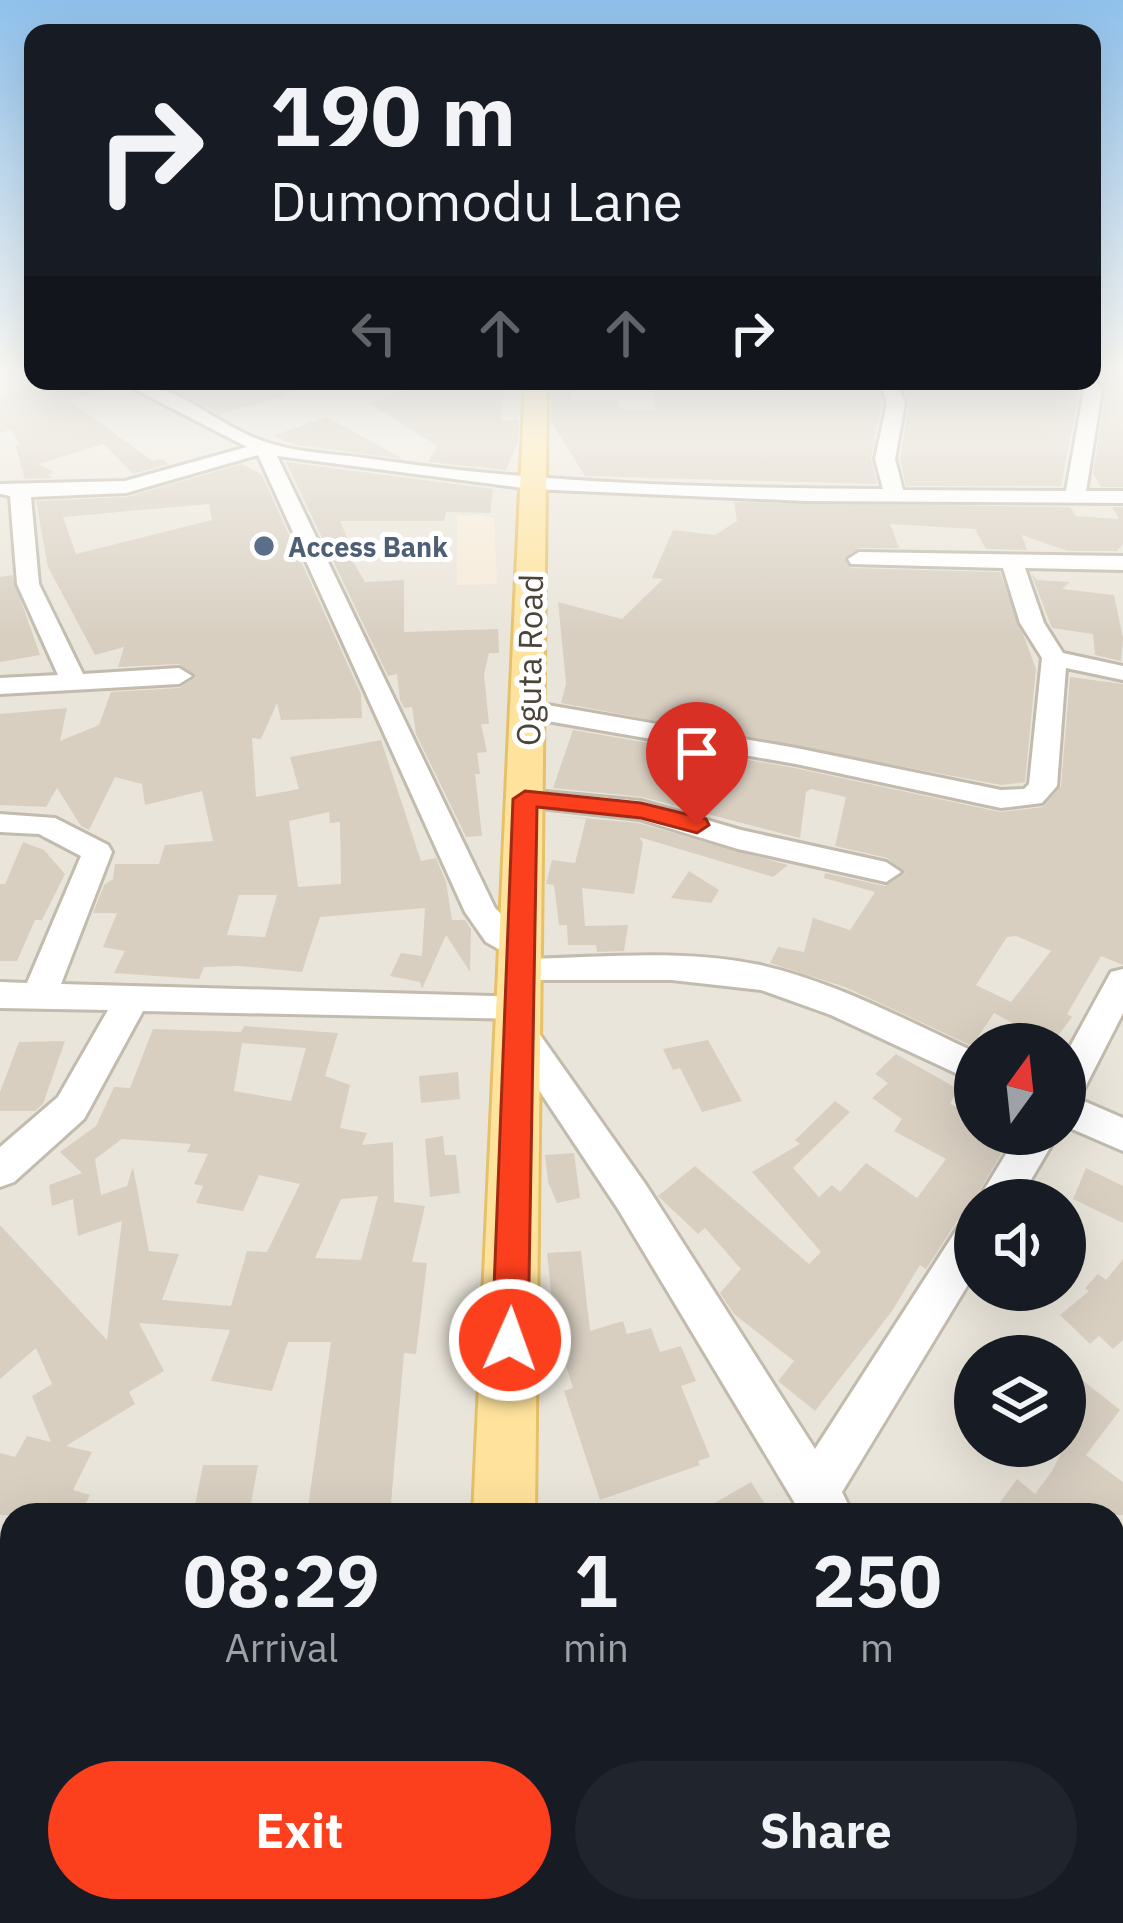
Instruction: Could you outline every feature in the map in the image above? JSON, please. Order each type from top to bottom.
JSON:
[{"type":"main road","name":"Oguta Road","points":[[504,1503],[530,710],[532,457]]},
{"type":"street","points":[[75,683],[28,584],[10,490],[126,487],[232,457]]},
{"type":"street","points":[[268,457],[520,990],[632,1197],[821,1503]]},
{"type":"street","points":[[321,457],[531,484],[895,497],[1123,496]]},
{"type":"street","points":[[885,457],[895,497]]},
{"type":"street","points":[[1076,496],[1083,457]]},
{"type":"street","points":[[416,494],[430,473]]},
{"type":"street","points":[[859,559],[1123,563]]},
{"type":"street","points":[[530,710],[796,756],[1001,799],[1032,796],[1043,786],[1054,658],[1032,623],[1011,559]]},
{"type":"street","points":[[1054,658],[1123,673]]},
{"type":"street","points":[[0,686],[179,676]]},
{"type":"street","points":[[525,799],[641,810],[824,861],[886,872]]},
{"type":"street","points":[[0,823],[45,825],[97,852],[39,995]]},
{"type":"street","points":[[0,995],[132,999],[520,990],[698,969],[764,979],[836,1005],[954,1058]]},
{"type":"street","points":[[1086,1051],[1123,981]]},
{"type":"street","points":[[0,1170],[71,1108],[132,999]]},
{"type":"street","points":[[1086,1118],[1123,1135]]},
{"type":"street","points":[[823,1503],[954,1273]]},
{"type":"shaded area","points":[[0,457],[1123,457],[1123,1503],[0,1503]]},
{"type":"shaded area","points":[[457,516],[494,518],[497,584],[457,585]]},
{"type":"building","points":[[18,457],[62,457],[38,464],[54,472],[48,475],[54,478],[25,479]]},
{"type":"building","points":[[116,457],[146,457],[168,464],[133,474]]},
{"type":"building","points":[[431,457],[512,457],[506,470],[428,462]]},
{"type":"building","points":[[573,457],[871,457],[877,484],[585,476]]},
{"type":"building","points":[[1067,457],[1061,486],[906,486],[900,459]]},
{"type":"building","points":[[1096,457],[1123,457],[1123,487],[1101,487],[1093,473]]},
{"type":"building","points":[[286,462],[493,489],[490,513],[446,512],[444,521],[340,521],[351,547],[345,548],[365,582],[404,580],[404,632],[498,629],[499,653],[489,653],[484,674],[489,724],[481,724],[487,752],[477,753],[480,774],[475,774],[482,836],[466,837],[416,734],[412,707],[404,708],[400,700],[397,674],[388,676]]},
{"type":"building","points":[[242,464],[262,475],[361,694],[362,718],[281,720],[277,703],[261,739],[252,738],[256,797],[299,789],[290,757],[381,740],[421,861],[436,858],[446,882],[452,920],[465,920],[471,929],[470,972],[446,935],[422,989],[420,982],[390,976],[401,953],[422,956],[425,908],[320,917],[302,972],[204,967],[199,979],[114,973],[125,951],[103,947],[117,913],[93,913],[104,885],[113,879],[115,864],[159,864],[165,845],[213,841],[202,791],[145,805],[142,784],[115,777],[89,830],[81,826],[57,788],[46,807],[0,805],[0,714],[67,708],[60,741],[99,725],[111,692],[179,688],[196,677],[179,664],[118,667],[124,647],[95,655],[48,567],[36,501],[127,497]],"holes":[[[209,504],[212,520],[76,554],[63,517]],[[329,812],[330,823],[340,822],[341,884],[298,887],[289,821]],[[239,895],[277,895],[265,937],[227,935]]]},
{"type":"building","points":[[734,502],[1070,507],[1076,516],[1119,519],[1112,507],[1123,507],[1123,544],[1117,551],[1068,551],[1022,535],[1027,550],[986,549],[975,529],[890,524],[899,548],[859,548],[844,558],[851,568],[1000,572],[1036,669],[1025,782],[1001,785],[561,703],[566,684],[558,602],[622,619],[663,579],[652,578],[673,530],[715,535],[737,521]]},
{"type":"building","points":[[1031,573],[1037,580],[1070,582],[1062,589],[1114,595],[1123,638],[1121,661],[1095,655],[1093,634],[1052,628]]},
{"type":"building","points":[[12,575],[40,655],[0,662],[0,577]]},
{"type":"building","points":[[1070,677],[1123,684],[1123,965],[1101,956],[1067,1014],[1072,1017],[1068,1023],[1013,1023],[994,1013],[987,1023],[954,1023],[954,1038],[845,987],[770,963],[778,947],[804,952],[813,918],[850,930],[875,892],[824,878],[825,873],[885,886],[905,873],[887,858],[835,846],[846,797],[806,792],[800,838],[642,797],[553,788],[573,730],[795,768],[1000,812],[1043,807],[1061,786]],"holes":[[[1016,936],[1051,951],[1011,1002],[976,985],[1007,937]]]},
{"type":"building","points":[[551,815],[638,823],[788,865],[773,877],[639,837],[643,843],[634,894],[582,888],[585,926],[628,925],[624,951],[597,952],[596,945],[568,945],[567,925],[559,925],[554,885],[546,884],[552,860],[575,863],[586,819]]},
{"type":"building","points":[[23,842],[44,850],[65,874],[42,920],[35,920],[17,961],[0,961],[0,884],[5,884]]},
{"type":"building","points":[[689,871],[719,890],[711,903],[671,898]]},
{"type":"building","points":[[244,1026],[338,1033],[325,1076],[350,1085],[340,1128],[367,1133],[362,1145],[393,1142],[394,1202],[425,1206],[412,1262],[427,1263],[416,1354],[404,1353],[391,1503],[309,1503],[331,1342],[288,1342],[272,1391],[211,1381],[230,1330],[139,1323],[164,1371],[129,1392],[135,1404],[66,1446],[92,1452],[73,1490],[90,1495],[86,1503],[0,1503],[0,1453],[15,1457],[27,1436],[51,1442],[32,1396],[52,1384],[36,1348],[0,1379],[0,1225],[107,1340],[122,1221],[78,1236],[73,1199],[52,1206],[49,1185],[82,1173],[60,1152],[96,1126],[114,1087],[130,1088],[153,1029],[241,1032]],"holes":[[[242,1043],[306,1048],[291,1101],[234,1091]],[[122,1139],[191,1144],[187,1152],[208,1154],[194,1184],[203,1186],[196,1203],[243,1211],[259,1175],[300,1184],[267,1252],[247,1251],[231,1306],[162,1300],[179,1254],[149,1251],[133,1167],[127,1186],[101,1195],[95,1159]],[[378,1196],[361,1260],[315,1258],[341,1199]]]},
{"type":"building","points":[[708,1040],[742,1101],[702,1112],[680,1068],[673,1070],[663,1049]]},
{"type":"building","points":[[65,1041],[43,1104],[35,1111],[0,1111],[0,1092],[19,1042]]},
{"type":"building","points":[[896,1054],[954,1087],[950,1104],[954,1106],[954,1155],[1001,1155],[986,1179],[954,1179],[954,1226],[926,1269],[920,1265],[892,1311],[815,1411],[778,1381],[794,1361],[734,1314],[720,1293],[741,1269],[705,1228],[698,1234],[658,1196],[695,1166],[809,1264],[821,1252],[752,1172],[800,1144],[795,1140],[835,1101],[850,1112],[793,1168],[819,1197],[832,1185],[840,1192],[866,1163],[917,1198],[946,1159],[894,1131],[902,1119],[872,1098],[888,1083],[875,1074]]},
{"type":"building","points":[[458,1072],[460,1099],[421,1103],[419,1076]]},
{"type":"building","points":[[443,1136],[445,1155],[456,1155],[460,1193],[430,1197],[425,1139]]},
{"type":"building","points":[[574,1153],[580,1198],[557,1203],[548,1182],[545,1155]]},
{"type":"building","points":[[1086,1168],[1123,1186],[1123,1223],[1086,1205],[1086,1179],[1081,1179]]},
{"type":"building","points":[[581,1251],[590,1331],[623,1321],[627,1334],[651,1328],[660,1352],[681,1346],[696,1381],[681,1386],[710,1457],[698,1461],[700,1465],[600,1500],[564,1391],[573,1388],[555,1331],[547,1253]]},
{"type":"building","points":[[1123,1259],[1123,1340],[1113,1349],[1099,1336],[1090,1344],[1086,1335],[1060,1315],[1086,1311],[1086,1287],[1098,1274],[1106,1280]]},
{"type":"building","points":[[1086,1383],[1120,1410],[1086,1455]]},
{"type":"building","points":[[1086,1455],[1123,1482],[1123,1503],[1000,1503],[1017,1479],[1035,1494],[1054,1467],[1086,1467]]},
{"type":"building","points":[[203,1465],[258,1465],[251,1503],[195,1503]]},
{"type":"building","points":[[751,1482],[764,1503],[715,1503]]},
{"type":"place","name":"Access Bank","points":[[264,546]]},
{"type":"route","points":[[510,1340],[525,799],[641,810],[697,825]]}]
